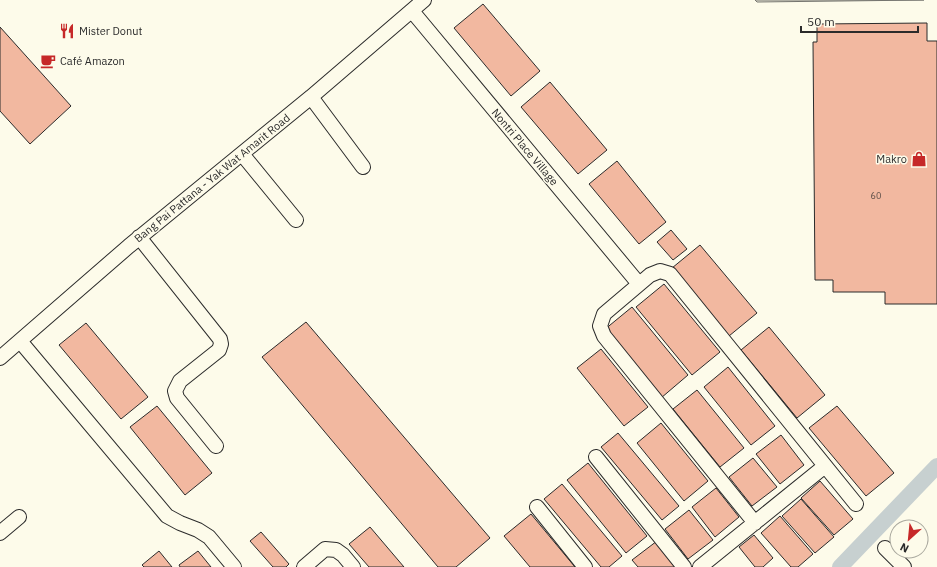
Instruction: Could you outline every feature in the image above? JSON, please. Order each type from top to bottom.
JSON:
[{"type":"street","name":"Bang Pai Pattana - Yak Wat Amarit Road","points":[[0,358],[139,237],[311,97],[424,0]]},
{"type":"street","name":"Nontri Place Village","points":[[412,11],[639,284]]},
{"type":"street","points":[[311,97],[363,166]]},
{"type":"street","points":[[242,154],[296,220]]},
{"type":"street","points":[[139,237],[220,339],[221,344],[219,350],[180,381],[175,391],[177,398],[216,446]]},
{"type":"street","points":[[754,522],[604,336],[600,326],[604,314],[650,275],[660,271],[670,274],[856,504]]},
{"type":"street","points":[[20,342],[167,516],[198,530],[209,537],[234,567]]},
{"type":"street","points":[[596,457],[684,567]]},
{"type":"street","points":[[700,567],[825,466]]},
{"type":"street","points":[[537,507],[585,567]]},
{"type":"street","points":[[0,533],[19,517]]},
{"type":"street","points":[[885,548],[904,567]]},
{"type":"street","points":[[304,567],[325,549],[336,550],[343,555],[353,567]]},
{"type":"shaded area","points":[[755,0],[924,0],[757,2]]},
{"type":"building","points":[[483,4],[540,71],[511,96],[454,28]]},
{"type":"building","points":[[927,23],[927,41],[937,41],[937,304],[885,304],[885,292],[833,292],[833,280],[815,280],[813,42],[817,42],[817,24]]},
{"type":"building","points":[[0,27],[71,106],[30,144],[0,111]]},
{"type":"building","points":[[550,82],[607,150],[578,174],[521,107]]},
{"type":"building","points":[[617,161],[666,222],[639,244],[589,184]]},
{"type":"building","points":[[671,230],[687,249],[673,260],[657,242]]},
{"type":"building","points":[[700,245],[757,313],[729,336],[672,268]]},
{"type":"building","points":[[664,284],[720,352],[692,375],[636,307]]},
{"type":"building","points":[[632,307],[688,375],[661,398],[604,330]]},
{"type":"building","points":[[306,322],[490,538],[456,567],[438,567],[262,357]]},
{"type":"building","points":[[86,323],[148,397],[121,419],[59,345]]},
{"type":"building","points":[[769,327],[825,395],[797,418],[741,350]]},
{"type":"building","points":[[601,349],[648,407],[624,426],[577,368]]},
{"type":"building","points":[[728,367],[775,426],[751,445],[704,387]]},
{"type":"building","points":[[697,390],[744,448],[720,467],[673,409]]},
{"type":"building","points":[[157,406],[212,473],[185,495],[130,427]]},
{"type":"building","points":[[837,406],[894,473],[866,496],[809,428]]},
{"type":"building","points":[[661,423],[708,481],[684,501],[637,443]]},
{"type":"building","points":[[618,433],[679,506],[662,520],[601,447]]},
{"type":"building","points":[[781,435],[804,465],[780,484],[756,454]]},
{"type":"building","points":[[753,458],[777,487],[752,506],[729,477]]},
{"type":"building","points":[[588,463],[647,536],[626,553],[567,480]]},
{"type":"building","points":[[820,481],[853,519],[834,535],[801,498]]},
{"type":"building","points":[[562,484],[622,556],[609,567],[601,567],[544,499]]},
{"type":"building","points":[[716,488],[739,517],[715,537],[692,507]]},
{"type":"building","points":[[801,499],[834,537],[815,553],[782,516]]},
{"type":"building","points":[[689,510],[713,540],[688,559],[665,529]]},
{"type":"building","points":[[531,514],[575,567],[530,567],[504,536]]},
{"type":"building","points":[[780,516],[813,554],[798,567],[791,567],[761,533]]},
{"type":"building","points":[[370,527],[404,567],[369,567],[349,544]]},
{"type":"building","points":[[261,532],[289,564],[286,567],[273,567],[250,541]]},
{"type":"building","points":[[754,535],[773,558],[763,567],[755,567],[739,547]]},
{"type":"building","points":[[657,541],[677,567],[638,567],[632,560]]},
{"type":"building","points":[[159,551],[172,567],[144,567],[142,565]]},
{"type":"building","points":[[198,551],[211,567],[180,567],[179,565]]},
{"type":"waterway","points":[[840,567],[937,466]]},
{"type":"place","name":"Mister Donut","points":[[67,31]]},
{"type":"place","name":"Café Amazon","points":[[48,61]]},
{"type":"place","name":"Makro","points":[[919,159]]}]
